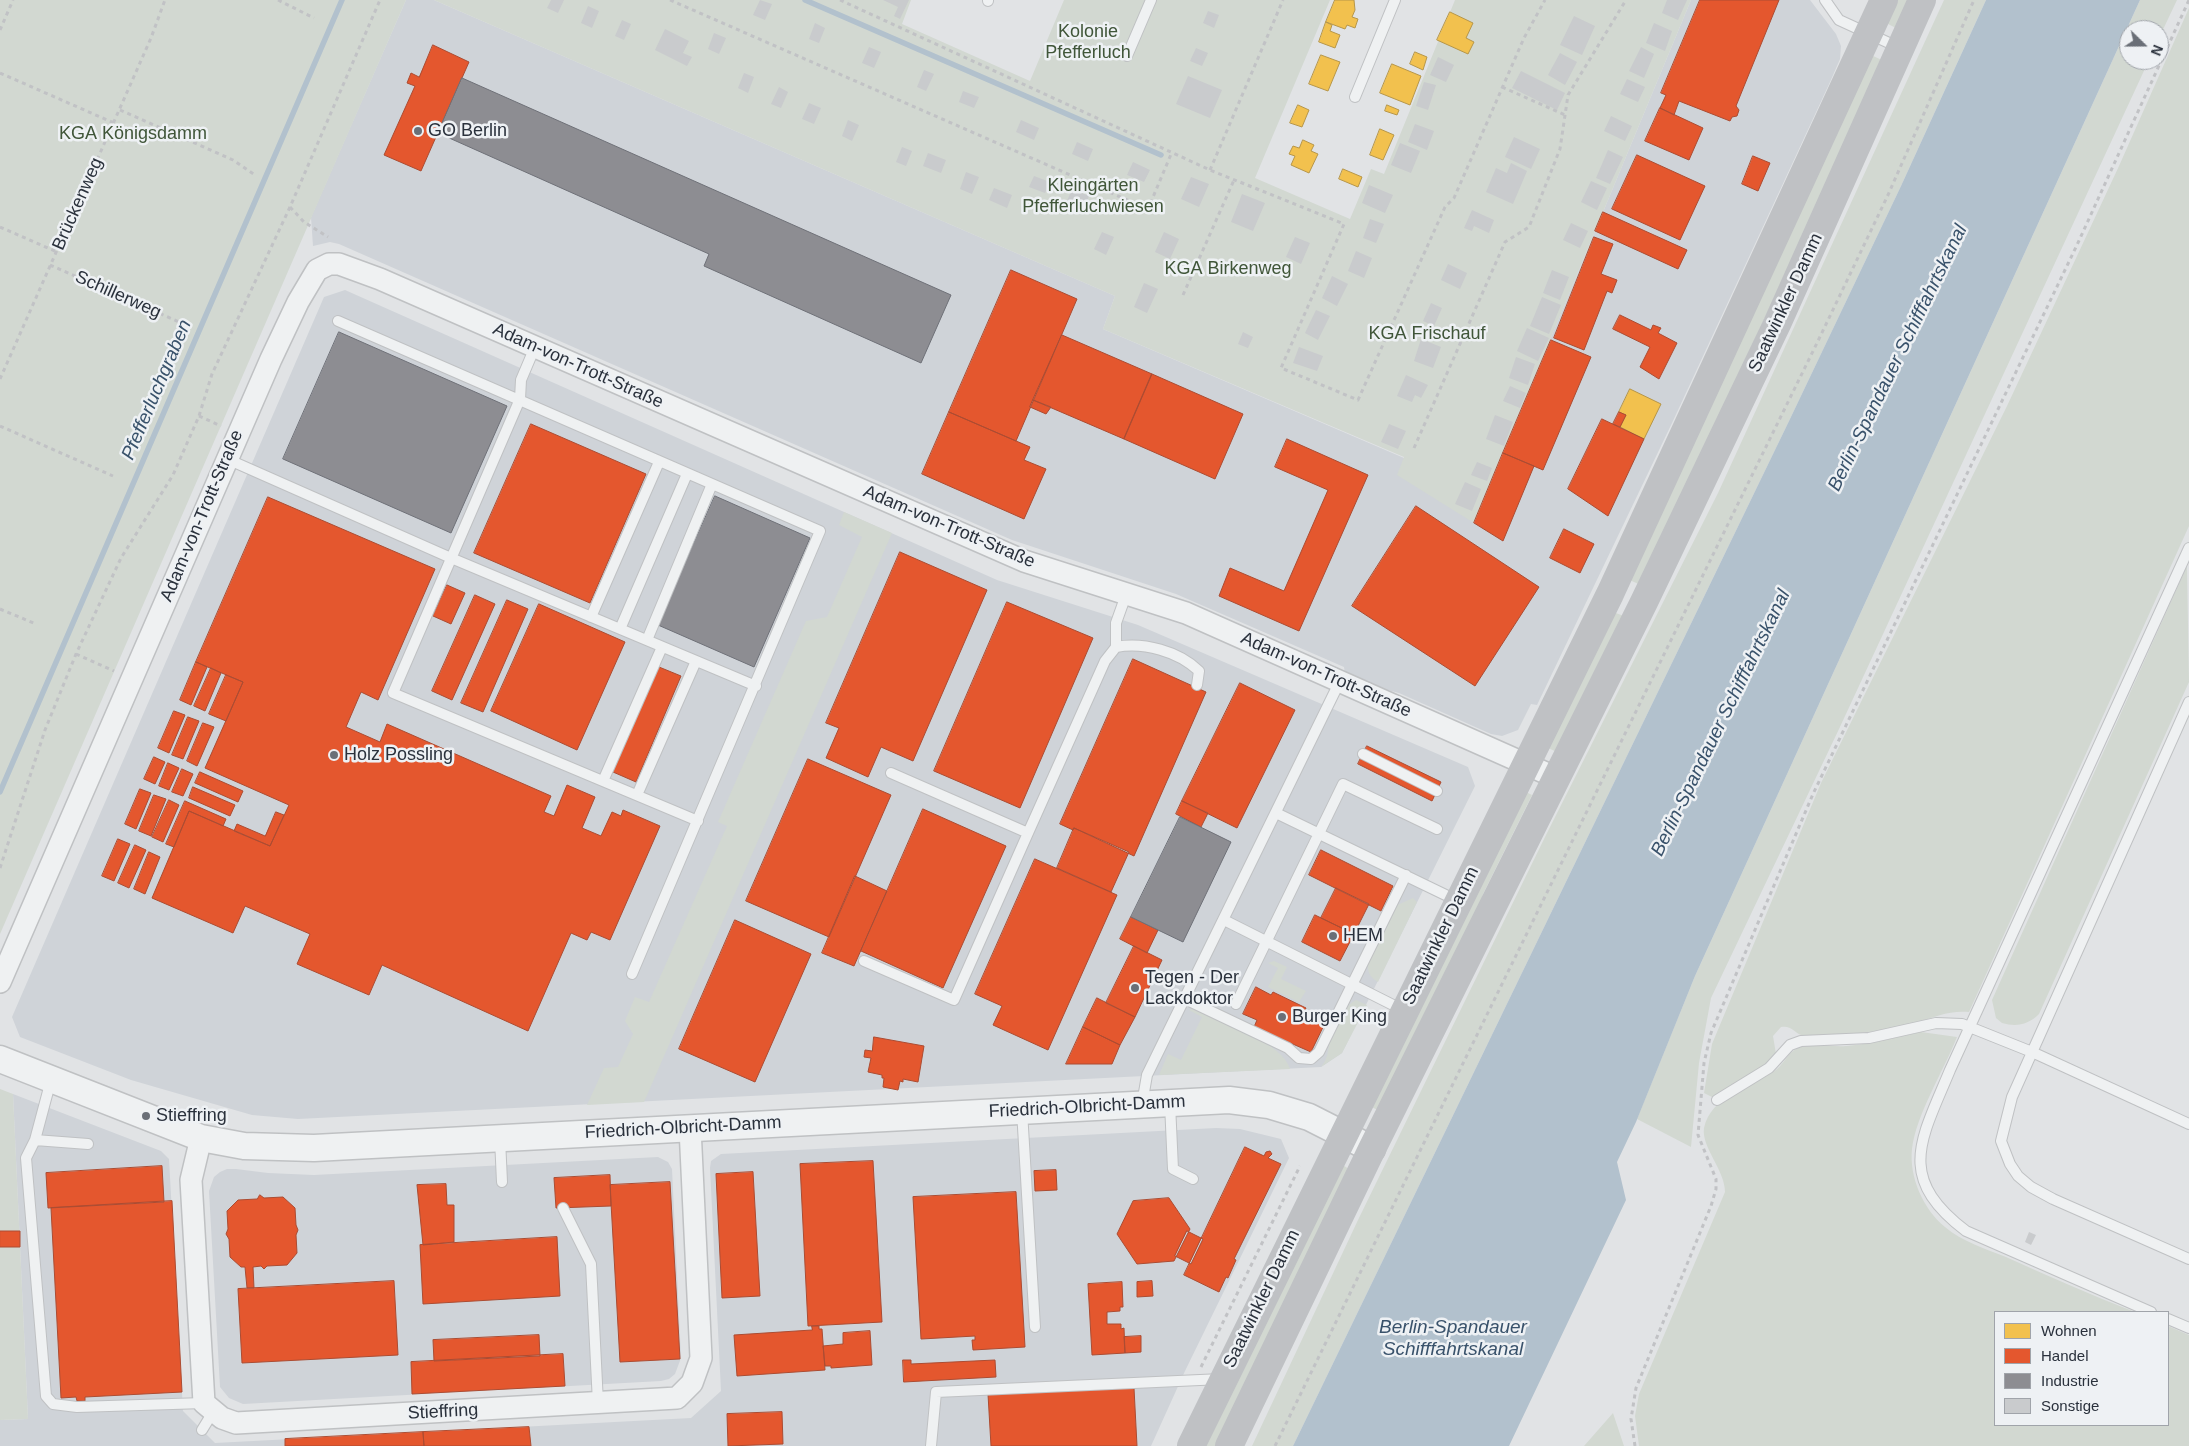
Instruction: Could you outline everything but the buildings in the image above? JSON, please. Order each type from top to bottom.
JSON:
[{"type":"main road","name":"Saatwinkler Damm","points":[[1229,1446],[1372,1149],[1557,778],[1629,595],[1884,0]]},
{"type":"main road","name":"Saatwinkler Damm","points":[[1191,1446],[1526,764],[1629,595],[1777,324],[1922,0]]},
{"type":"street","name":"Adam-von-Trott-Straße","points":[[0,982],[227,459],[303,293],[317,270],[329,264],[349,266],[1024,561],[1186,613],[1557,778]]},
{"type":"street","name":"Friedrich-Olbricht-Damm","points":[[0,1059],[201,1138],[244,1146],[314,1148],[1229,1100],[1270,1105],[1309,1117],[1372,1149]]},
{"type":"street","name":"Stieffring","points":[[206,1415],[236,1423],[678,1398],[692,1383],[701,1358],[690,1128]]},
{"type":"street","points":[[201,1138],[191,1180],[206,1415]]},
{"type":"lane","points":[[1127,56],[1151,0]]},
{"type":"lane","points":[[1355,97],[1395,0]]},
{"type":"lane","points":[[1826,1],[1839,20],[1900,48]]},
{"type":"lane","points":[[338,321],[820,531],[756,686],[632,974]]},
{"type":"lane","points":[[535,347],[521,380],[520,399],[393,693],[698,821]]},
{"type":"lane","points":[[227,459],[451,558],[756,686]]},
{"type":"lane","points":[[590,617],[659,462]]},
{"type":"lane","points":[[620,629],[687,474]]},
{"type":"lane","points":[[647,640],[712,484]]},
{"type":"lane","points":[[2149,1311],[1966,1232],[1944,1214],[1930,1196],[1922,1174],[1920,1159],[1924,1134],[1971,1026],[2189,548]]},
{"type":"lane","points":[[864,961],[954,1000],[1105,661],[1116,647],[1116,623],[1126,595]]},
{"type":"lane","points":[[1116,647],[1133,644],[1168,653],[1183,660],[1199,671],[1197,685]]},
{"type":"lane","points":[[603,781],[662,647]]},
{"type":"lane","points":[[638,795],[696,661]]},
{"type":"lane","points":[[1142,1104],[1148,1074],[1340,680]]},
{"type":"lane","points":[[2189,702],[2012,1098],[2001,1140],[2010,1164],[2018,1176],[2031,1187],[2053,1199],[2189,1259]]},
{"type":"lane","points":[[1363,754],[1436,791]]},
{"type":"lane","points":[[891,773],[1028,833]]},
{"type":"lane","points":[[1236,1004],[1343,784],[1437,830]]},
{"type":"lane","points":[[1276,813],[1459,901]]},
{"type":"lane","points":[[1184,1000],[1288,1048],[1299,1058],[1311,1059],[1319,1052],[1406,875]]},
{"type":"lane","points":[[1224,920],[1404,1010]]},
{"type":"lane","points":[[1717,1100],[1769,1068],[1790,1045],[1801,1041],[1869,1038],[1936,1023],[1971,1026],[2189,1124]]},
{"type":"lane","points":[[51,1079],[35,1140],[26,1158],[46,1396],[53,1404],[77,1407],[206,1415]]},
{"type":"lane","points":[[1170,1103],[1173,1169],[1193,1179]]},
{"type":"lane","points":[[1022,1110],[1035,1327]]},
{"type":"lane","points":[[500,1138],[502,1182]]},
{"type":"lane","points":[[35,1140],[88,1144]]},
{"type":"lane","points":[[563,1208],[591,1264],[598,1403]]},
{"type":"lane","points":[[2169,1319],[2189,1328]]},
{"type":"lane","points":[[931,1446],[936,1392],[1223,1379]]},
{"type":"path","points":[[0,30],[13,0]]},
{"type":"path","name":"Brückenweg","points":[[0,379],[120,110],[166,0]]},
{"type":"path","points":[[278,0],[314,18]]},
{"type":"path","points":[[0,868],[45,730],[76,654],[121,558],[173,475],[199,416],[212,374],[290,207],[380,0]]},
{"type":"path","points":[[670,0],[1148,209],[1172,152]]},
{"type":"path","points":[[840,0],[1210,170],[1344,224],[1281,368],[1358,400],[1445,207],[1454,198],[1524,38],[1545,0]]},
{"type":"path","points":[[1210,170],[1283,0]]},
{"type":"path","points":[[1414,448],[1505,242],[1530,227],[1560,149],[1568,95],[1626,0]]},
{"type":"path","points":[[1275,1446],[1817,343],[1888,195],[1974,0]]},
{"type":"path","points":[[1635,1446],[1631,1419],[1636,1388],[1711,1206],[1716,1189],[1716,1179],[1698,1135],[1704,1063],[1711,1033],[1813,794],[2077,245],[2188,0]]},
{"type":"path","points":[[0,73],[114,123]]},
{"type":"path","points":[[1502,87],[1565,115]]},
{"type":"path","points":[[120,110],[233,160],[255,174]]},
{"type":"path","points":[[1182,295],[1234,180]]},
{"type":"path","points":[[290,207],[304,222],[328,236]]},
{"type":"path","points":[[0,227],[57,252]]},
{"type":"path","name":"Schillerweg","points":[[50,265],[186,326]]},
{"type":"path","points":[[0,426],[113,476]]},
{"type":"path","points":[[0,609],[36,624]]},
{"type":"path","points":[[76,654],[132,679]]},
{"type":"path","points":[[1195,1380],[1303,1161]]},
{"type":"shaded area","points":[[406,0],[434,0],[1115,296],[1103,329],[1404,458],[1474,523],[1691,0],[1810,0],[1836,34],[1841,46],[1840,59],[1830,82],[1672,423],[1537,705],[1531,704],[1518,730],[1502,736],[1491,734],[1399,693],[1368,685],[1345,674],[1344,667],[1176,594],[1012,540],[339,244],[330,242],[313,246],[311,217]]},
{"type":"shaded area","points":[[345,290],[997,580],[1138,625],[1468,767],[1475,786],[1342,1053],[1321,1067],[298,1119],[252,1115],[131,1080],[20,1037],[12,1017],[324,297]]},
{"type":"shaded area","points":[[13,1094],[161,1151],[169,1159],[183,1411],[215,1443],[691,1418],[721,1391],[710,1168],[711,1161],[721,1154],[1216,1128],[1240,1129],[1281,1139],[1289,1158],[1185,1371],[1151,1446],[0,1446],[0,1420],[28,1419]]},
{"type":"shaded area","points":[[658,1157],[668,1162],[672,1169],[681,1358],[675,1374],[669,1379],[661,1381],[243,1404],[229,1398],[220,1387],[209,1191],[214,1177],[220,1172],[227,1169],[236,1169],[268,1173],[314,1175]]},
{"type":"green space","name":"KGA Königsdamm","points":[[0,0],[406,0],[0,934]]},
{"type":"green space","points":[[434,0],[911,0],[902,24],[1030,81],[1064,0],[1330,0],[1255,178],[1350,219],[1371,169],[1384,174],[1455,0],[1691,0],[1474,523],[1397,475],[1404,457],[1103,329],[1115,296]]},
{"type":"green space","points":[[1896,0],[1910,0],[1898,29],[1886,23]]},
{"type":"green space","points":[[1944,0],[1986,0],[1901,186],[1789,421],[1293,1446],[1252,1446],[1358,1220],[1545,837],[1718,493]]},
{"type":"green space","points":[[2140,0],[2177,0],[2168,20],[2131,20]]},
{"type":"green space","points":[[2189,8],[2189,526],[1969,1012],[1949,1013],[1893,1028],[1841,1035],[1806,1036],[1790,1028],[1781,1027],[1773,1036],[1776,1054],[1770,1062],[1712,1097],[1704,1093],[1712,1044],[1821,783],[2007,406],[2162,70],[2169,70],[2169,53]]},
{"type":"green space","points":[[2119,46],[2119,70],[2144,70],[1839,729],[1711,998],[1699,1063],[1691,1147],[1637,1119],[1695,976]]},
{"type":"green space","points":[[1871,55],[1884,61],[1641,585],[1627,579]]},
{"type":"green space","points":[[844,512],[892,533],[644,1102],[587,1105],[604,1068],[618,1067],[633,1034],[625,1021],[635,997],[649,1002],[727,826],[718,822],[806,621],[827,617],[862,537],[839,525]]},
{"type":"green space","points":[[2187,566],[2189,682],[2039,1014],[2031,1021],[2022,1024],[2002,1023],[1996,1018],[1992,1000]]},
{"type":"green space","points":[[1613,612],[1624,616],[1559,753],[1546,747]]},
{"type":"green space","points":[[1524,791],[1532,795],[1483,894],[1479,912],[1380,1111],[1367,1105]]},
{"type":"green space","points":[[1413,898],[1417,902],[1378,982],[1369,973],[1368,961],[1395,906]]},
{"type":"green space","points":[[1274,961],[1287,967],[1281,979],[1306,991],[1299,1002],[1268,987],[1278,968],[1268,963]]},
{"type":"green space","points":[[1356,1000],[1367,1005],[1342,1053],[1321,1067],[1326,1059],[1331,1037],[1338,1021],[1348,1006]]},
{"type":"green space","points":[[1189,1010],[1201,1011],[1265,1042],[1285,1060],[1290,1069],[1159,1075],[1168,1054],[1181,1060],[1202,1017]]},
{"type":"green space","points":[[1921,1032],[1957,1037],[1925,1107],[1912,1149],[1915,1181],[1924,1202],[1937,1220],[1951,1232],[1966,1241],[2133,1311],[1994,1311],[1994,1426],[2169,1426],[2169,1326],[2189,1335],[2189,1446],[1639,1446],[1635,1416],[1639,1394],[1725,1192],[1721,1175],[1709,1151],[1704,1135],[1704,1128],[1708,1117],[1723,1100],[1773,1072],[1796,1049],[1812,1045],[1841,1046],[1874,1042]]},
{"type":"green space","points":[[0,1089],[13,1094],[28,1419],[0,1420]]},
{"type":"green space","points":[[1338,1162],[1352,1171],[1217,1446],[1201,1446]]},
{"type":"green space","points":[[1613,1413],[1624,1446],[1584,1446]]},
{"type":"water","name":"Berlin-Spandauer Schifffahrtskanal","points":[[1986,0],[2140,0],[2131,20],[2119,20],[2119,46],[1695,976],[1636,1122],[1617,1162],[1626,1200],[1509,1446],[1293,1446],[1789,421],[1901,186]]},
{"type":"waterway","name":"Pfefferluchgraben","points":[[0,792],[342,0]]},
{"type":"waterway","points":[[805,0],[1161,155]]},
{"type":"place","name":"GO Berlin","points":[[418,131]]},
{"type":"place","name":"Holz Possling","points":[[334,755]]},
{"type":"place","name":"HEM","points":[[1333,936]]},
{"type":"place","name":"Tegen - Der Lackdoktor","points":[[1135,988]]},
{"type":"place","name":"Burger King","points":[[1282,1017]]},
{"type":"place","name":"Stieffring","points":[[146,1116]]},
{"type":"park label","name":"Kolonie Pfefferluch","points":[[1088,42]]},
{"type":"park label","name":"Kleingärten Pfefferluchwiesen","points":[[1093,196]]},
{"type":"park label","name":"KGA Birkenweg","points":[[1228,269]]},
{"type":"park label","name":"KGA Frischauf","points":[[1427,334]]}]
